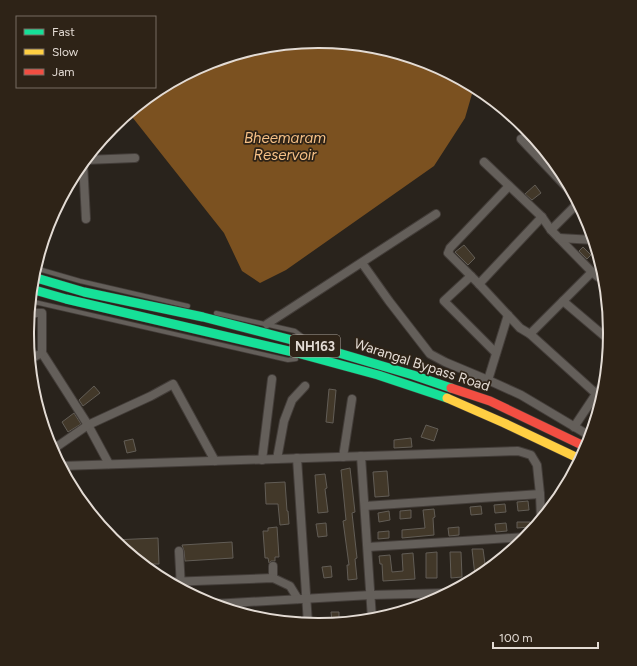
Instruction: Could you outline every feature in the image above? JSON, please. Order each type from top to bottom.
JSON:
[{"type":"highway","name":"Warangal Bypass Road","points":[[39,279],[84,292],[203,316],[315,346],[413,375],[490,401],[580,445]]},
{"type":"highway","name":"Warangal Bypass Road","points":[[37,291],[82,303],[312,357],[378,375],[444,397],[575,457]]},
{"type":"street","points":[[526,138],[521,139],[555,175]]},
{"type":"street","points":[[93,160],[135,158]]},
{"type":"street","points":[[484,162],[542,217],[551,230],[598,277]]},
{"type":"street","points":[[84,172],[86,219]]},
{"type":"street","points":[[509,186],[448,250],[450,255],[520,328],[530,334],[596,395]]},
{"type":"street","points":[[551,230],[574,207]]},
{"type":"street","points":[[267,324],[436,214]]},
{"type":"street","points":[[479,284],[542,217]]},
{"type":"street","points":[[559,238],[587,240]]},
{"type":"street","points":[[362,263],[430,354],[521,396],[585,433]]},
{"type":"street","points":[[530,334],[592,272]]},
{"type":"street","points":[[471,276],[444,301],[496,354]]},
{"type":"street","points":[[563,301],[603,335]]},
{"type":"street","points":[[35,313],[42,313],[42,353],[88,425],[109,464]]},
{"type":"street","points":[[488,380],[508,315]]},
{"type":"street","points":[[35,356],[42,353]]},
{"type":"street","points":[[262,460],[272,379]]},
{"type":"street","points":[[58,446],[88,425],[151,396],[173,384],[215,461]]},
{"type":"street","points":[[277,459],[284,421],[292,400],[305,386]]},
{"type":"street","points":[[343,457],[352,399]]},
{"type":"street","points":[[574,427],[594,403]]},
{"type":"street","points":[[67,466],[518,451],[531,455],[537,465],[541,510]]},
{"type":"street","points":[[361,456],[372,612]]},
{"type":"street","points":[[297,458],[308,617]]},
{"type":"street","points":[[365,506],[540,494]]},
{"type":"street","points":[[368,547],[515,539]]},
{"type":"street","points":[[179,551],[181,582]]},
{"type":"street","points":[[273,566],[273,578]]},
{"type":"street","points":[[187,585],[273,578],[290,586],[298,599]]},
{"type":"street","points":[[237,605],[307,598],[434,593]]},
{"type":"lane","points":[[41,270],[80,281],[197,308]]},
{"type":"lane","points":[[36,303],[288,360],[312,357]]},
{"type":"lane","points":[[212,312],[294,331],[315,346]]},
{"type":"water","name":"Bheemaram Reservoir","points":[[318,48],[356,51],[392,58],[427,70],[472,93],[465,118],[434,166],[286,270],[260,283],[242,271],[224,233],[133,118],[160,96],[210,70],[245,58],[281,51]]},
{"type":"building","points":[[535,185],[541,193],[532,200],[525,194]]},
{"type":"building","points":[[464,245],[475,258],[468,265],[455,252]]},
{"type":"building","points":[[583,247],[591,255],[587,259],[579,251]]},
{"type":"building","points":[[94,386],[100,393],[83,406],[79,400]]},
{"type":"building","points":[[329,389],[336,390],[333,423],[326,422]]},
{"type":"building","points":[[74,413],[81,424],[68,432],[62,422]]},
{"type":"building","points":[[426,425],[438,429],[434,441],[421,437]]},
{"type":"building","points":[[411,438],[412,447],[394,448],[394,440]]},
{"type":"building","points":[[133,439],[136,451],[127,453],[124,441]]},
{"type":"building","points":[[350,468],[355,512],[352,513],[357,558],[355,559],[357,579],[348,580],[347,565],[349,565],[343,521],[346,520],[341,470]]},
{"type":"building","points":[[387,471],[389,496],[375,497],[373,472]]},
{"type":"building","points":[[325,474],[328,512],[318,513],[315,475]]},
{"type":"building","points":[[285,482],[289,524],[280,525],[278,504],[266,504],[265,483]]},
{"type":"building","points":[[528,501],[529,510],[518,511],[517,502]]},
{"type":"building","points":[[505,504],[506,512],[495,513],[494,505]]},
{"type":"building","points":[[481,506],[482,514],[471,515],[470,507]]},
{"type":"building","points":[[434,509],[434,535],[402,538],[402,530],[425,528],[423,510]]},
{"type":"building","points":[[411,510],[411,518],[400,519],[400,511]]},
{"type":"building","points":[[389,511],[390,520],[379,522],[378,513]]},
{"type":"building","points":[[517,522],[530,522],[526,527],[517,528]]},
{"type":"building","points":[[326,523],[327,536],[318,537],[316,524]]},
{"type":"building","points":[[506,523],[507,531],[496,532],[495,524]]},
{"type":"building","points":[[277,527],[279,557],[275,557],[275,561],[271,561],[269,563],[268,558],[265,558],[263,531],[268,531],[268,528]]},
{"type":"building","points":[[459,527],[459,535],[449,536],[448,528]]},
{"type":"building","points":[[389,531],[389,538],[378,539],[378,532]]},
{"type":"building","points":[[158,538],[159,564],[152,564],[123,540]]},
{"type":"building","points":[[232,542],[233,558],[185,561],[182,545]]},
{"type":"building","points":[[472,549],[483,549],[485,564],[474,571]]},
{"type":"building","points":[[437,552],[437,578],[426,578],[426,553]]},
{"type":"building","points":[[450,552],[461,552],[462,577],[451,578]]},
{"type":"building","points":[[413,553],[415,579],[383,581],[382,564],[380,564],[379,556],[390,555],[392,572],[403,571],[402,554]]},
{"type":"building","points":[[331,566],[332,577],[324,578],[322,567]]},
{"type":"building","points":[[331,612],[339,612],[339,617],[332,617]]},
{"type":"traffic: fast","points":[[39,279],[84,292],[203,317],[315,346],[413,375],[451,388]]},
{"type":"traffic: fast","points":[[37,291],[66,299],[297,353],[378,375],[447,398]]},
{"type":"traffic: slow","points":[[447,398],[575,457]]},
{"type":"traffic: jam","points":[[451,388],[490,401],[580,444]]}]
